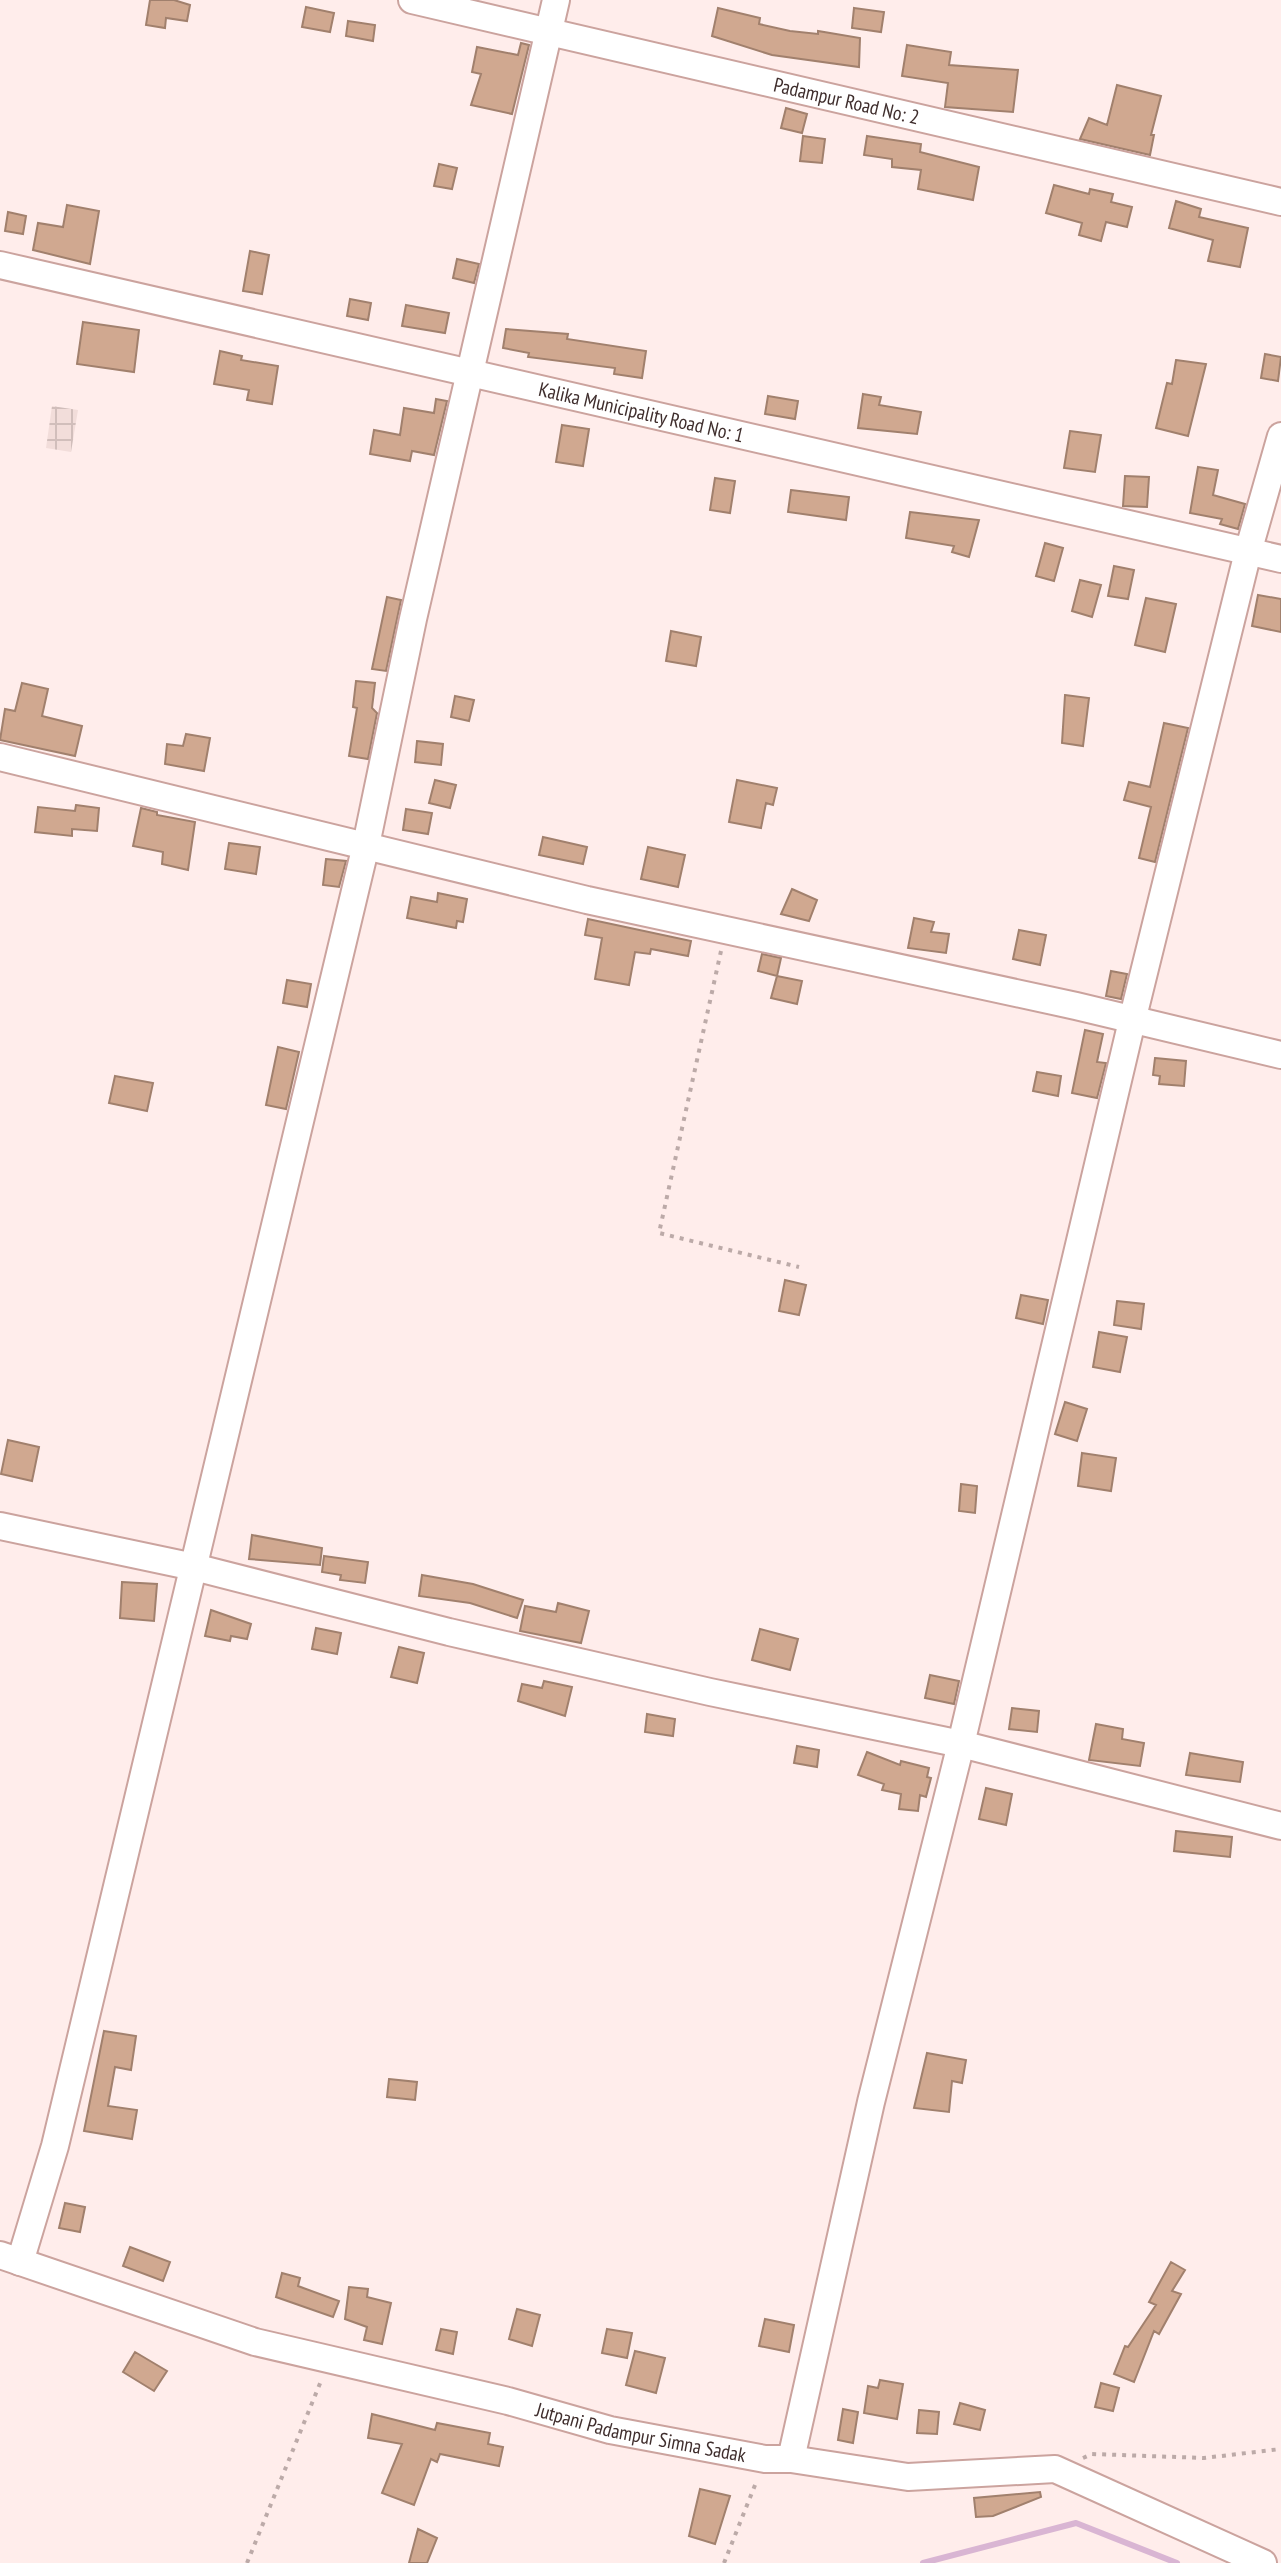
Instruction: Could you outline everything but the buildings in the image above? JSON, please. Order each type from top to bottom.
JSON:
[{"type":"street","name":"Padampur Road No: 2","points":[[412,0],[1281,202]]},
{"type":"street","points":[[10,2258],[55,2146],[366,845],[470,370],[556,0]]},
{"type":"street","name":"Kalika Municipality Road No: 1","points":[[0,265],[470,370],[1281,559]]},
{"type":"street","points":[[791,2459],[871,2102],[961,1744],[1132,1021],[1248,552],[1281,436]]},
{"type":"street","points":[[0,757],[587,900],[1076,1006],[1281,1055]]},
{"type":"street","points":[[0,1526],[194,1567],[480,1639],[961,1744],[1281,1826]]},
{"type":"street","name":"Jutpani Padampur Simna Sadak","points":[[10,2258],[255,2342],[508,2401],[610,2430],[765,2459],[791,2459],[908,2477],[1055,2469],[1263,2563]]},
{"type":"path","points":[[726,930],[659,1233],[799,1267]]},
{"type":"path","points":[[247,2563],[330,2360]]},
{"type":"path","points":[[1055,2469],[1092,2454],[1204,2458],[1281,2449]]},
{"type":"path","points":[[724,2563],[765,2459]]},
{"type":"shaded area","points":[[52,406],[78,410],[71,452],[46,448]]},
{"type":"waterway","points":[[923,2563],[1076,2523],[1177,2563]]}]
